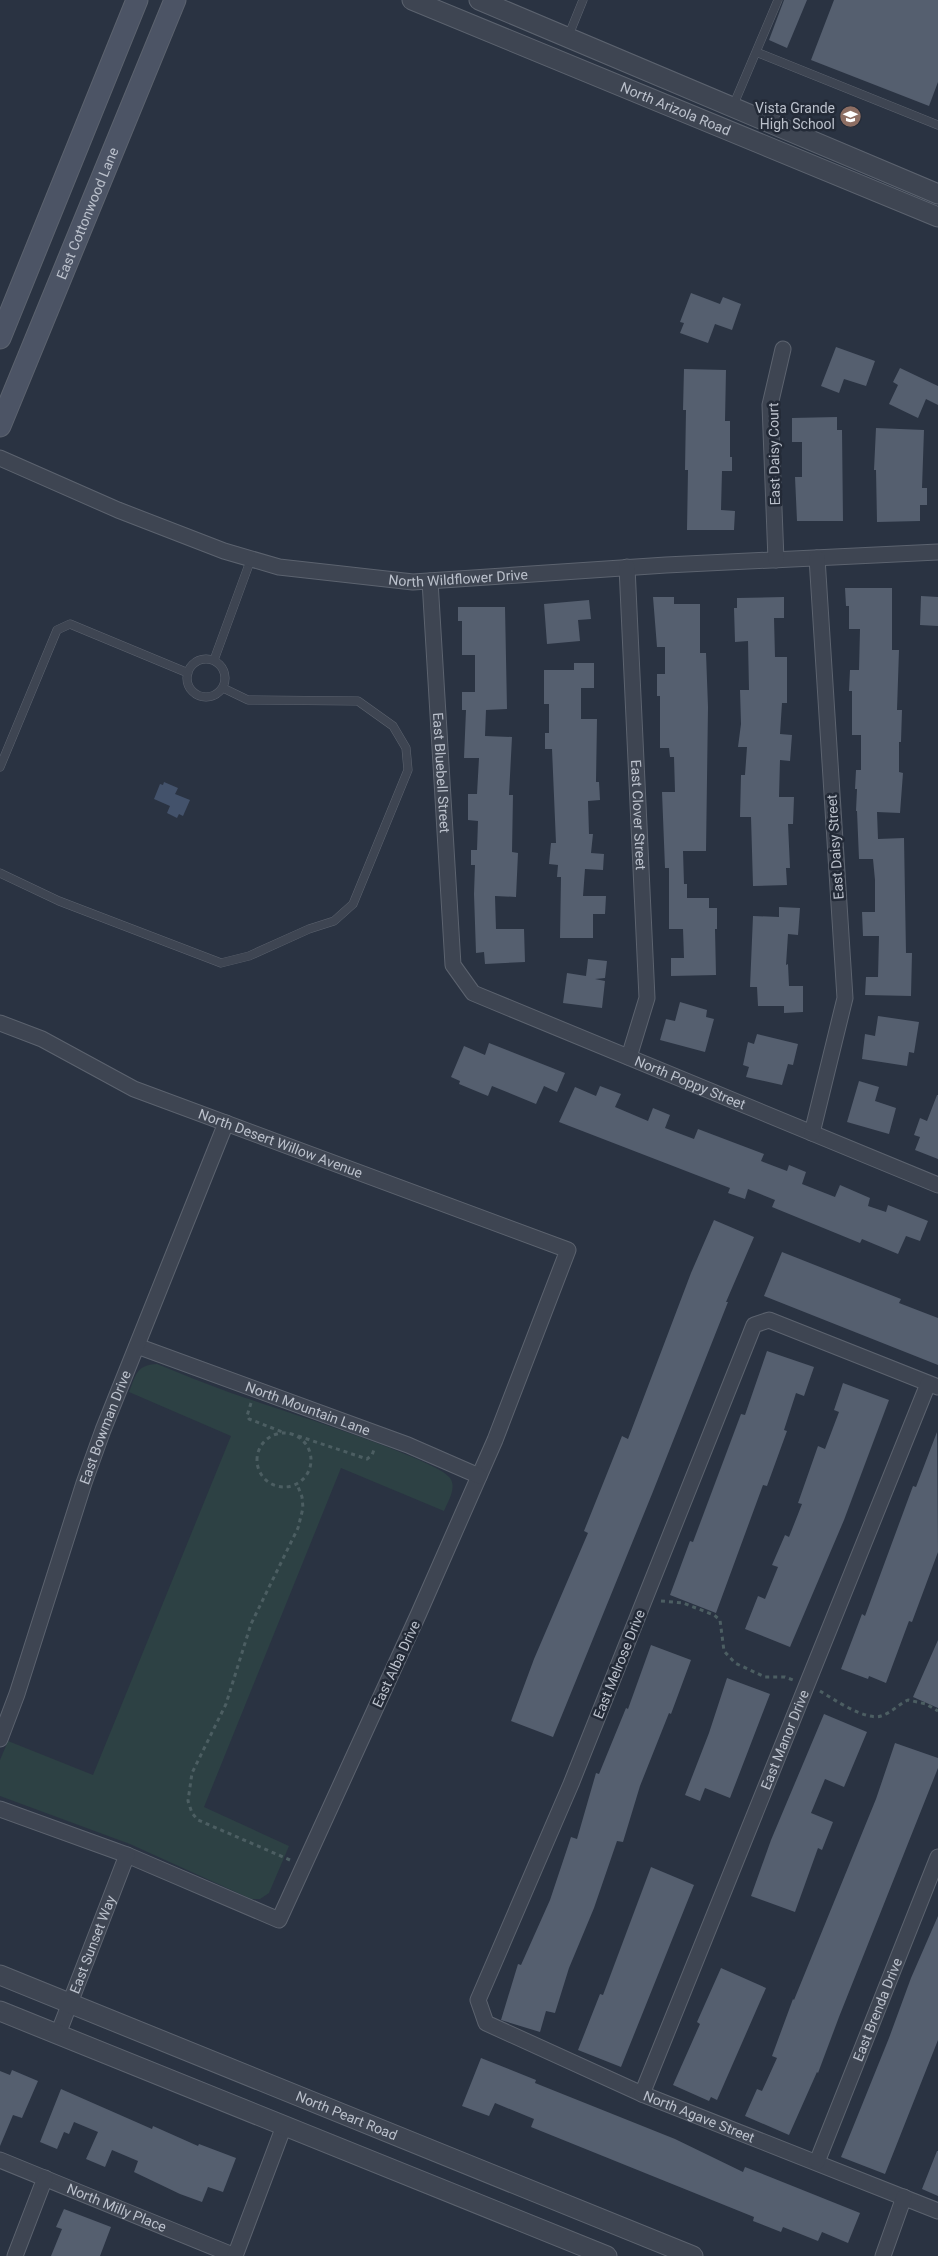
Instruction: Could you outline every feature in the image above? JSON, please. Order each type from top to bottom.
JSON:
[{"type":"main road","points":[[0,338],[137,0]]},
{"type":"main road","name":"East Cottonwood Lane","points":[[0,426],[175,0]]},
{"type":"street","name":"North Arizola Road","points":[[412,0],[938,218]]},
{"type":"street","name":"North Arizola Road","points":[[479,0],[938,194]]},
{"type":"street","name":"East Daisy Court","points":[[776,560],[770,406],[783,349]]},
{"type":"street","name":"North Wildflower Drive","points":[[0,458],[118,510],[224,551],[279,567],[413,582],[628,567],[938,552]]},
{"type":"street","name":"East Daisy Street","points":[[812,1133],[845,998],[818,558]]},
{"type":"street","name":"East Clover Street","points":[[628,567],[647,998],[629,1057]]},
{"type":"street","name":"East Bluebell Street","points":[[430,581],[453,965]]},
{"type":"street","name":"North Poppy Street","points":[[453,965],[473,993],[938,1185]]},
{"type":"street","name":"North Desert Willow Avenue","points":[[0,1022],[42,1040],[134,1089],[568,1250]]},
{"type":"street","name":"East Bowman Drive","points":[[0,1738],[17,1694],[84,1483],[136,1346],[226,1123]]},
{"type":"street","name":"East Alba Drive","points":[[127,1855],[279,1920],[479,1476],[568,1250]]},
{"type":"street","name":"East Melrose Drive","points":[[478,2000],[571,1784],[754,1325],[769,1320],[933,1385]]},
{"type":"street","name":"North Mountain Lane","points":[[136,1346],[408,1445],[479,1476]]},
{"type":"street","name":"East Manor Drive","points":[[642,2094],[807,1686],[933,1385]]},
{"type":"street","points":[[0,1810],[127,1855]]},
{"type":"street","name":"East Sunset Way","points":[[58,2034],[127,1855]]},
{"type":"street","name":"East Brenda Drive","points":[[817,2162],[938,1857]]},
{"type":"street","name":"North Peart Road","points":[[0,1975],[693,2256]]},
{"type":"street","name":"North Agave Street","points":[[478,2000],[486,2023],[642,2094],[938,2210]]},
{"type":"street","points":[[0,2010],[607,2256]]},
{"type":"street","points":[[235,2256],[284,2126]]},
{"type":"street","name":"North Milly Place","points":[[0,2160],[235,2256]]},
{"type":"street","points":[[14,2256],[45,2178]]},
{"type":"street","points":[[883,2256],[904,2197]]},
{"type":"lane","points":[[568,39],[583,0]]},
{"type":"lane","points":[[733,108],[778,0]]},
{"type":"lane","points":[[756,52],[938,125]]},
{"type":"lane","points":[[214,660],[251,559]]},
{"type":"lane","points":[[0,767],[57,630],[70,624],[188,673]]},
{"type":"lane","points":[[201,659],[214,660],[226,675],[223,688],[214,696],[202,697],[192,690],[187,679],[188,673],[191,667],[201,659]]},
{"type":"lane","points":[[0,873],[59,901],[221,963],[249,956],[309,929],[334,921],[353,904],[408,770],[406,748],[393,726],[358,701],[248,700],[223,688]]},
{"type":"path","points":[[251,1403],[247,1416],[249,1419],[286,1433],[367,1459],[372,1455],[376,1446]]},
{"type":"path","points":[[286,1433],[270,1437],[263,1443],[257,1459],[258,1469],[263,1477],[278,1487],[297,1484],[304,1478],[311,1462],[307,1446],[294,1435]]},
{"type":"path","points":[[282,1856],[198,1820],[192,1813],[188,1800],[192,1773],[226,1704],[251,1624],[298,1528],[303,1508],[302,1497],[297,1484]]},
{"type":"path","points":[[646,1594],[662,1601],[683,1603],[714,1615],[720,1620],[724,1650],[735,1663],[765,1677],[785,1677],[821,1692],[838,1704],[873,1717],[880,1717],[908,1700],[926,1704],[938,1711]]},
{"type":"green space","points":[[157,1364],[203,1383],[416,1458],[439,1469],[450,1478],[453,1486],[444,1511],[341,1468],[204,1807],[289,1846],[269,1893],[260,1899],[251,1899],[130,1844],[0,1796],[0,1760],[8,1741],[93,1775],[231,1436],[129,1392],[135,1376],[141,1369],[145,1366]]},
{"type":"water","points":[[164,782],[178,788],[175,794],[190,800],[183,816],[179,814],[177,818],[167,813],[170,806],[154,799],[160,784],[163,785]]},
{"type":"building","points":[[784,0],[807,0],[787,48],[769,40]]},
{"type":"building","points":[[834,0],[938,0],[938,82],[929,106],[811,60]]},
{"type":"building","points":[[691,293],[720,304],[723,297],[741,304],[732,330],[715,324],[708,343],[680,333],[684,323],[680,322]]},
{"type":"building","points":[[836,347],[875,361],[866,386],[844,379],[839,393],[821,386]]},
{"type":"building","points":[[900,368],[938,386],[938,405],[926,399],[918,418],[889,404],[898,385],[893,382]]},
{"type":"building","points":[[684,369],[726,370],[725,421],[730,421],[732,471],[722,471],[721,510],[735,511],[734,530],[687,530],[688,470],[685,470],[686,410],[683,410]]},
{"type":"building","points":[[837,417],[837,430],[842,430],[843,521],[797,521],[795,477],[802,477],[802,442],[792,442],[792,418]]},
{"type":"building","points":[[876,428],[924,430],[922,488],[927,488],[927,505],[920,505],[920,521],[877,522],[876,470],[874,470]]},
{"type":"building","points":[[845,588],[892,588],[892,650],[899,650],[897,710],[902,710],[899,772],[903,773],[900,813],[877,812],[878,839],[904,838],[906,953],[912,953],[911,996],[865,995],[866,977],[878,977],[879,936],[863,936],[862,912],[875,912],[875,880],[873,859],[859,859],[856,811],[857,789],[855,789],[856,770],[861,770],[861,735],[852,735],[852,691],[849,691],[850,670],[859,670],[860,629],[849,629],[849,606],[846,606]]},
{"type":"building","points":[[921,596],[938,597],[938,626],[920,625]]},
{"type":"building","points":[[653,597],[674,597],[674,604],[700,604],[700,653],[706,653],[708,707],[706,851],[683,851],[684,884],[687,884],[687,898],[709,898],[709,908],[717,908],[717,929],[715,929],[716,975],[671,976],[671,958],[684,958],[683,929],[669,929],[669,868],[665,868],[662,792],[675,792],[674,757],[670,757],[669,748],[660,748],[660,696],[657,696],[657,674],[665,674],[665,647],[657,647]]},
{"type":"building","points":[[784,597],[784,618],[774,618],[775,657],[787,657],[787,703],[782,703],[780,734],[792,735],[790,761],[780,760],[779,797],[794,797],[793,824],[788,824],[790,868],[786,868],[787,885],[753,886],[751,817],[740,817],[741,775],[745,775],[747,747],[738,747],[741,724],[740,690],[749,690],[748,641],[735,642],[734,608],[737,608],[737,598]]},
{"type":"building","points":[[589,600],[591,619],[578,620],[580,641],[547,644],[544,604]]},
{"type":"building","points":[[458,607],[505,607],[507,709],[486,710],[485,736],[512,737],[509,795],[513,795],[512,852],[518,853],[516,897],[495,896],[496,929],[524,929],[525,962],[485,964],[484,952],[476,953],[475,865],[471,865],[471,850],[477,850],[478,821],[468,820],[468,794],[477,794],[479,758],[464,758],[466,710],[462,710],[462,692],[475,692],[475,655],[462,655],[462,621],[458,621]]},
{"type":"building","points":[[574,663],[594,663],[594,688],[581,688],[581,719],[597,719],[596,782],[599,782],[600,800],[588,801],[589,834],[593,834],[591,853],[604,854],[603,870],[585,869],[583,896],[606,896],[605,914],[593,914],[593,938],[560,938],[561,877],[557,877],[558,865],[549,864],[551,843],[556,843],[552,749],[545,749],[545,733],[549,733],[549,704],[544,704],[544,670],[574,670]]},
{"type":"building","points":[[779,907],[800,908],[798,935],[788,934],[786,965],[788,964],[789,986],[803,986],[803,1012],[784,1013],[784,1006],[758,1006],[757,987],[750,987],[753,916],[779,917]]},
{"type":"building","points":[[588,959],[607,961],[605,978],[595,979],[605,981],[602,1008],[563,1003],[567,973],[586,976]]},
{"type":"building","points":[[680,1002],[707,1010],[706,1017],[714,1019],[705,1052],[660,1040],[666,1019],[675,1021]]},
{"type":"building","points":[[878,1016],[919,1022],[914,1053],[909,1052],[907,1066],[862,1059],[865,1034],[875,1036]]},
{"type":"building","points":[[757,1034],[798,1044],[793,1065],[788,1064],[782,1085],[746,1077],[749,1067],[743,1065],[748,1042],[754,1044]]},
{"type":"building","points":[[489,1043],[565,1073],[557,1092],[544,1086],[536,1104],[492,1086],[488,1096],[459,1084],[460,1081],[451,1077],[464,1046],[485,1055]]},
{"type":"building","points":[[859,1081],[879,1087],[875,1101],[896,1108],[889,1134],[847,1122]]},
{"type":"building","points":[[600,1086],[621,1094],[615,1107],[648,1121],[653,1108],[670,1115],[665,1128],[694,1139],[698,1129],[764,1154],[761,1161],[787,1171],[789,1165],[806,1172],[802,1184],[835,1197],[840,1185],[870,1198],[868,1206],[886,1212],[888,1205],[928,1221],[920,1241],[906,1236],[898,1254],[862,1239],[860,1243],[772,1207],[775,1200],[748,1189],[745,1199],[728,1193],[730,1188],[559,1122],[575,1087],[596,1096]]},
{"type":"building","points":[[937,1095],[938,1159],[915,1150],[920,1137],[914,1135],[920,1118],[927,1121]]},
{"type":"building","points":[[714,1220],[754,1237],[726,1302],[728,1302],[652,1494],[553,1737],[511,1721],[534,1659],[588,1533],[584,1531],[622,1436],[628,1439],[691,1273]]},
{"type":"building","points":[[782,1252],[901,1299],[899,1303],[938,1318],[938,1365],[764,1296]]},
{"type":"building","points":[[767,1351],[814,1367],[804,1396],[796,1393],[784,1430],[787,1431],[767,1486],[763,1485],[716,1613],[670,1595],[690,1541],[693,1542],[741,1414],[745,1415]]},
{"type":"building","points":[[843,1383],[889,1400],[844,1520],[790,1647],[745,1629],[758,1596],[765,1599],[778,1567],[772,1565],[785,1535],[789,1537],[802,1504],[798,1503],[818,1446],[825,1449],[839,1412],[834,1410]]},
{"type":"building","points":[[937,1432],[938,1552],[912,1622],[909,1621],[886,1683],[869,1676],[868,1679],[841,1669],[862,1614],[865,1616],[913,1486],[916,1487]]},
{"type":"building","points":[[938,1640],[938,1708],[913,1697]]},
{"type":"building","points":[[651,1645],[691,1660],[671,1714],[669,1713],[640,1786],[623,1842],[617,1841],[594,1908],[569,1968],[555,2013],[546,2011],[540,2032],[501,2020],[518,1964],[521,1965],[550,1900],[571,1837],[577,1839],[596,1773],[599,1774],[626,1708],[628,1709]]},
{"type":"building","points":[[727,1678],[770,1694],[730,1798],[705,1788],[700,1801],[685,1795],[709,1733]]},
{"type":"building","points":[[824,1714],[867,1732],[844,1787],[825,1779],[811,1813],[833,1822],[822,1850],[818,1848],[795,1912],[751,1896],[771,1840]]},
{"type":"building","points":[[895,1743],[938,1758],[938,1768],[818,2073],[789,2135],[745,2116],[757,2089],[762,2091],[777,2058],[772,2056],[793,1999],[876,1799]]},
{"type":"building","points":[[651,1867],[694,1885],[621,2067],[578,2050],[600,1994],[603,1995]]},
{"type":"building","points":[[938,1916],[938,2040],[885,2174],[841,2157],[911,1978]]},
{"type":"building","points":[[721,1968],[766,1988],[717,2100],[711,2097],[709,2101],[673,2085],[700,2024],[697,2022]]},
{"type":"building","points":[[481,2058],[536,2080],[535,2083],[675,2139],[743,2172],[745,2167],[860,2213],[848,2243],[822,2232],[818,2241],[783,2227],[781,2232],[753,2221],[754,2217],[531,2127],[534,2119],[495,2103],[489,2116],[462,2106]]},
{"type":"building","points":[[12,2070],[38,2081],[22,2118],[13,2115],[0,2146],[0,2071],[10,2075]]},
{"type":"building","points":[[61,2089],[152,2129],[153,2126],[198,2146],[199,2144],[236,2158],[223,2192],[208,2187],[202,2202],[180,2194],[134,2172],[138,2161],[112,2150],[105,2167],[86,2159],[98,2132],[74,2122],[69,2134],[64,2132],[57,2149],[40,2142]]},
{"type":"building","points":[[938,2151],[938,2196],[922,2189]]},
{"type":"building","points":[[64,2209],[111,2227],[100,2256],[51,2256],[62,2229],[56,2227]]},
{"type":"place","name":"Vista Grande High School","points":[[851,116]]}]
